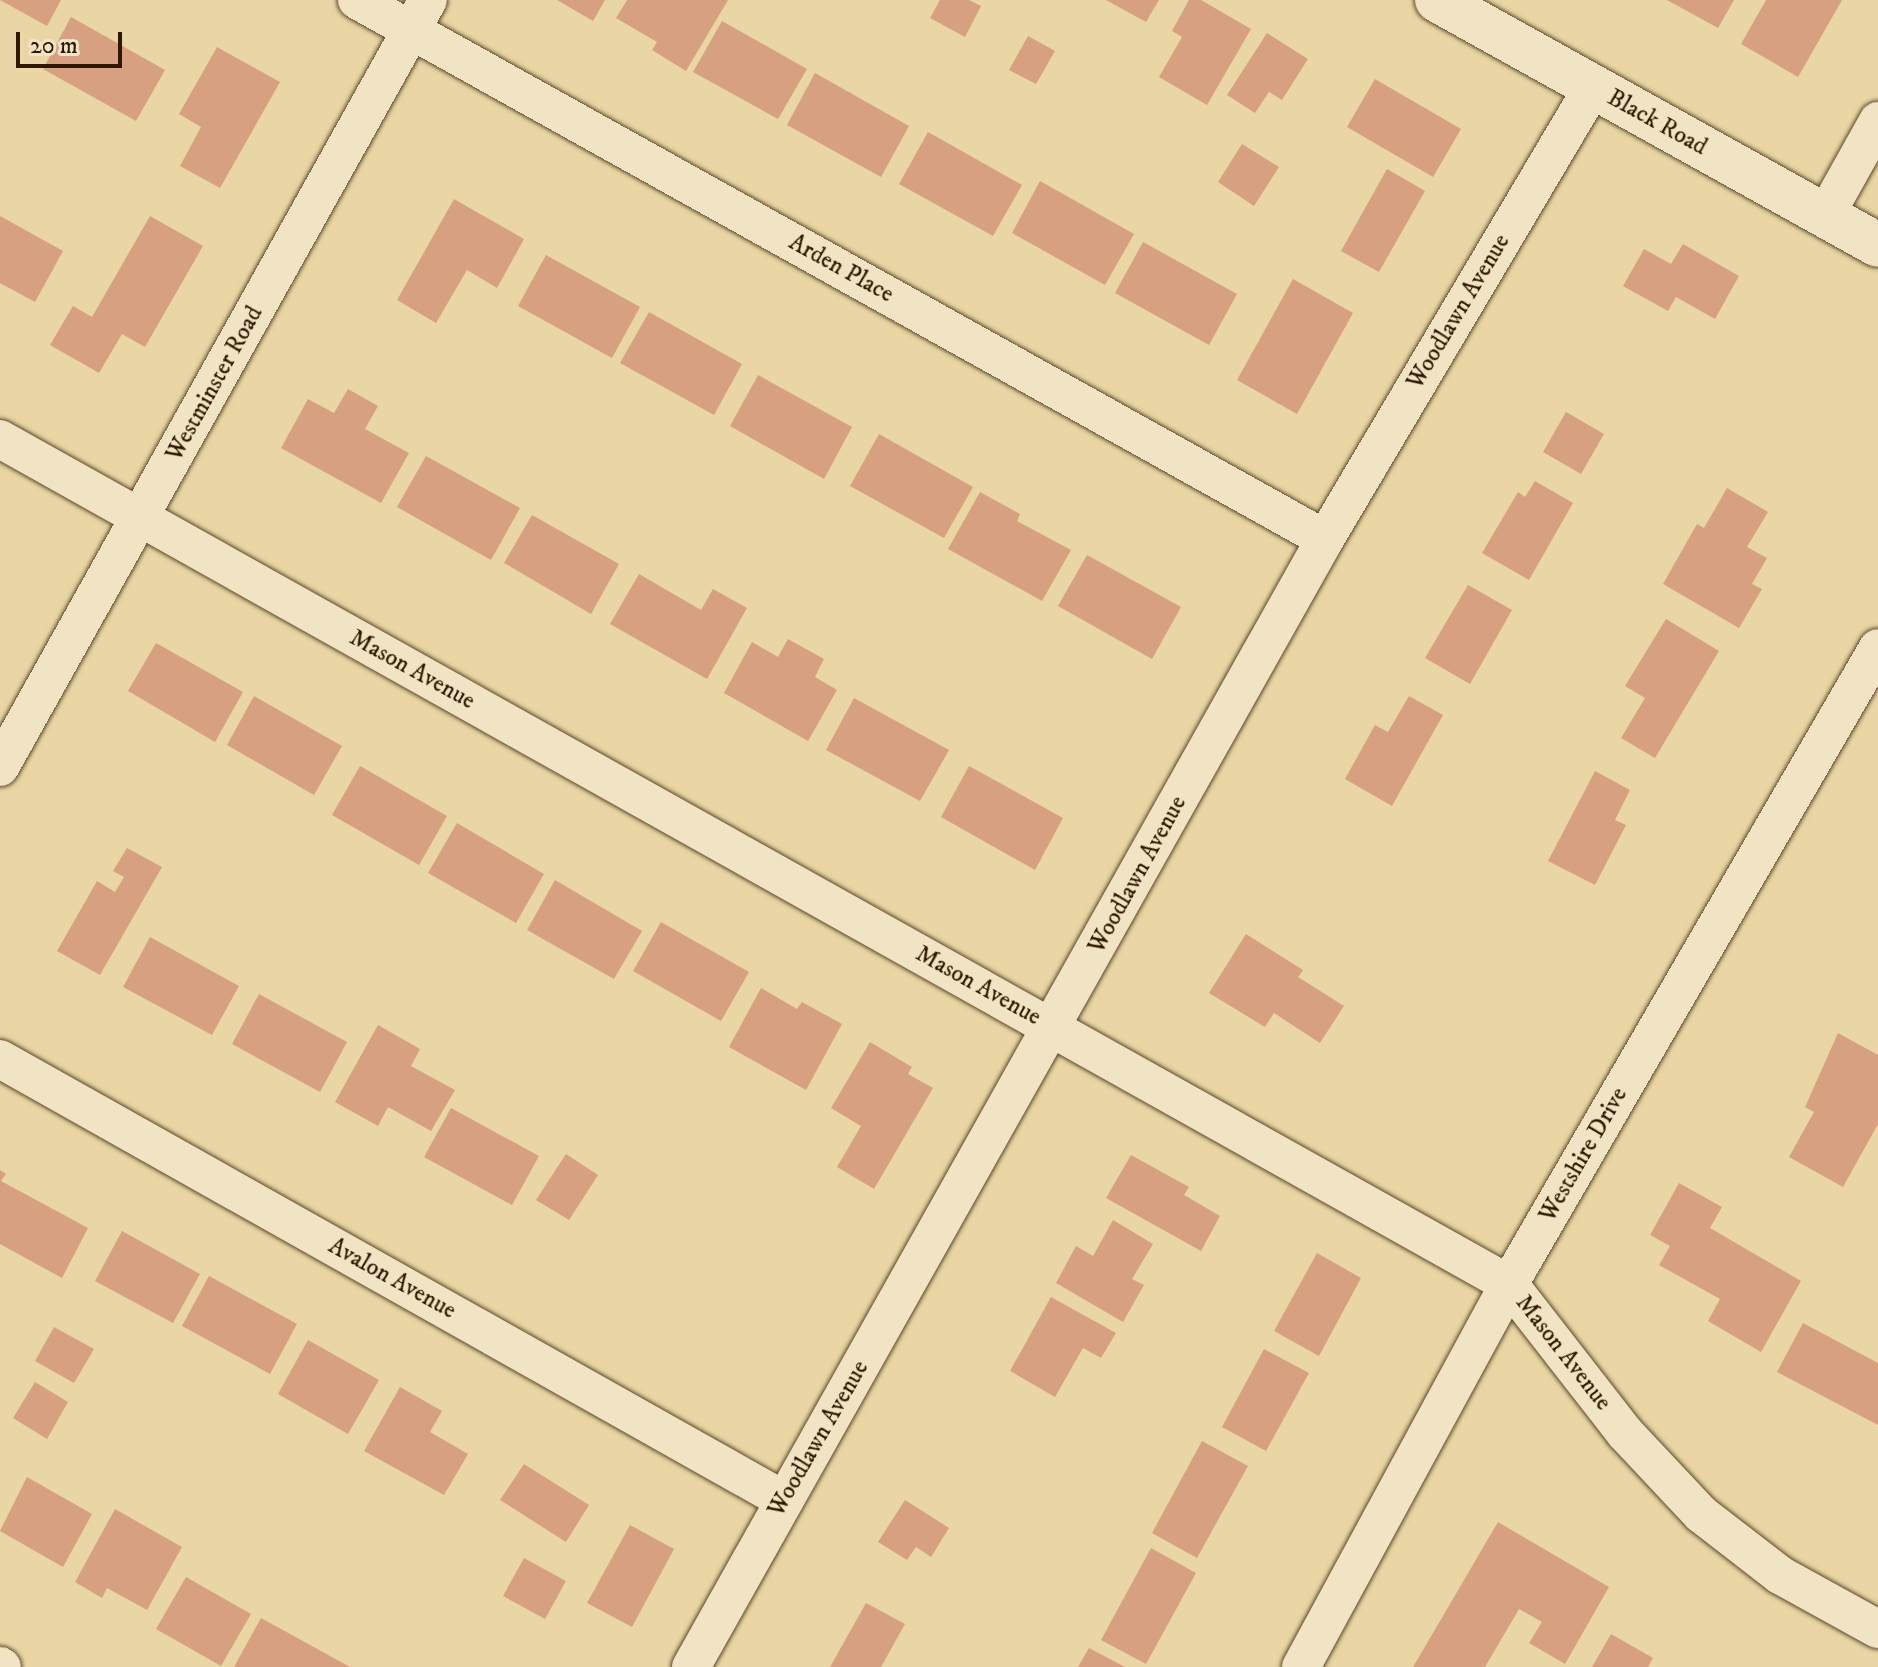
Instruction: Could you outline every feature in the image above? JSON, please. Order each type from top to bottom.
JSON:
[{"type":"main road","name":"Black Road","points":[[1437,0],[1878,245]]},
{"type":"street","name":"Arden Place","points":[[357,0],[420,15],[1325,539]]},
{"type":"street","name":"Westminster Road","points":[[0,767],[420,15]]},
{"type":"street","name":"Woodlawn Avenue","points":[[691,1667],[1054,1027],[1325,539],[1593,87]]},
{"type":"street","points":[[1825,216],[1878,121]]},
{"type":"street","name":"Mason Avenue","points":[[0,439],[1509,1284],[1625,1433],[1701,1514],[1780,1575],[1878,1629]]},
{"type":"street","name":"Westshire Drive","points":[[1301,1667],[1509,1284],[1878,648]]},
{"type":"street","name":"Avalon Avenue","points":[[0,1059],[784,1500]]},
{"type":"building","points":[[0,0],[61,0],[47,26]]},
{"type":"building","points":[[557,0],[605,0],[593,21]]},
{"type":"building","points":[[627,0],[728,0],[686,71],[652,50],[657,42],[616,18]]},
{"type":"building","points":[[940,0],[969,0],[981,6],[965,37],[930,18]]},
{"type":"building","points":[[1106,0],[1159,0],[1146,22]]},
{"type":"building","points":[[1189,0],[1201,0],[1251,29],[1207,105],[1159,77],[1182,37],[1172,31]]},
{"type":"building","points":[[1667,0],[1734,0],[1718,28]]},
{"type":"building","points":[[1766,0],[1842,0],[1798,77],[1741,44]]},
{"type":"building","points":[[71,17],[165,70],[136,121],[43,69]]},
{"type":"building","points":[[722,21],[807,69],[778,119],[693,72]]},
{"type":"building","points":[[1267,33],[1308,59],[1282,100],[1269,92],[1255,113],[1227,95]]},
{"type":"building","points":[[1028,36],[1055,51],[1036,84],[1009,70]]},
{"type":"building","points":[[217,47],[280,82],[220,188],[180,166],[201,127],[179,114]]},
{"type":"building","points":[[815,73],[909,126],[881,177],[787,125]]},
{"type":"building","points":[[1375,79],[1461,129],[1433,177],[1347,127]]},
{"type":"building","points":[[928,132],[1022,185],[993,236],[899,184]]},
{"type":"building","points":[[1242,144],[1279,167],[1254,206],[1218,182]]},
{"type":"building","points":[[1387,169],[1425,191],[1379,272],[1341,251]]},
{"type":"building","points":[[1040,181],[1134,234],[1105,285],[1012,233]]},
{"type":"building","points":[[454,199],[524,239],[497,288],[467,270],[436,323],[397,300]]},
{"type":"building","points":[[0,216],[63,251],[35,302],[0,283]]},
{"type":"building","points":[[150,216],[203,246],[145,347],[122,334],[99,373],[50,345],[73,306],[92,317]]},
{"type":"building","points":[[1143,242],[1237,294],[1209,345],[1115,293]]},
{"type":"building","points":[[1683,244],[1739,276],[1715,319],[1676,297],[1668,311],[1623,286],[1644,249],[1671,264]]},
{"type":"building","points":[[546,255],[640,307],[612,358],[518,306]]},
{"type":"building","points":[[1293,279],[1353,313],[1297,414],[1237,380]]},
{"type":"building","points":[[649,312],[742,364],[714,415],[620,363]]},
{"type":"building","points":[[758,375],[852,427],[824,479],[730,426]]},
{"type":"building","points":[[348,389],[378,406],[365,429],[409,453],[381,503],[281,448],[308,399],[334,413]]},
{"type":"building","points":[[1566,412],[1604,434],[1581,474],[1543,452]]},
{"type":"building","points":[[879,434],[973,487],[944,538],[850,486]]},
{"type":"building","points":[[426,456],[520,508],[491,560],[397,507]]},
{"type":"building","points":[[1535,481],[1573,503],[1529,580],[1482,553],[1518,492],[1525,497]]},
{"type":"building","points":[[1727,488],[1768,512],[1747,547],[1767,558],[1752,584],[1762,589],[1739,628],[1663,584],[1697,524],[1704,528]]},
{"type":"building","points":[[980,492],[1020,514],[1017,521],[1071,550],[1042,601],[948,549]]},
{"type":"building","points":[[532,515],[619,564],[591,614],[504,563]]},
{"type":"building","points":[[1087,555],[1181,607],[1152,659],[1058,606]]},
{"type":"building","points":[[639,574],[701,610],[713,589],[747,608],[707,679],[610,624]]},
{"type":"building","points":[[1468,585],[1512,610],[1470,684],[1425,658]]},
{"type":"building","points":[[1666,619],[1719,651],[1655,758],[1621,738],[1645,698],[1625,686]]},
{"type":"building","points":[[788,639],[824,659],[815,677],[837,690],[808,741],[724,693],[752,642],[778,657]]},
{"type":"building","points":[[156,643],[243,692],[215,742],[128,691]]},
{"type":"building","points":[[254,696],[342,746],[314,795],[227,745]]},
{"type":"building","points":[[1409,696],[1443,715],[1392,806],[1345,779],[1375,725],[1388,732]]},
{"type":"building","points":[[854,698],[949,750],[920,801],[826,750]]},
{"type":"building","points":[[360,766],[447,816],[419,865],[332,815]]},
{"type":"building","points":[[969,766],[1063,818],[1035,870],[941,817]]},
{"type":"building","points":[[1595,771],[1630,790],[1615,820],[1626,825],[1595,885],[1548,861]]},
{"type":"building","points":[[457,823],[544,874],[516,923],[428,873]]},
{"type":"building","points":[[127,848],[162,867],[100,975],[57,951],[97,881],[115,892],[124,877],[113,871]]},
{"type":"building","points":[[555,880],[642,931],[614,979],[527,930]]},
{"type":"building","points":[[661,922],[749,972],[721,1021],[633,971]]},
{"type":"building","points":[[1246,934],[1303,970],[1298,977],[1344,1006],[1320,1043],[1274,1013],[1265,1027],[1209,993]]},
{"type":"building","points":[[150,937],[239,986],[212,1035],[123,987]]},
{"type":"building","points":[[761,988],[797,1009],[802,1002],[842,1024],[806,1090],[729,1047]]},
{"type":"building","points":[[259,994],[347,1042],[320,1092],[232,1044]]},
{"type":"building","points":[[378,1025],[420,1049],[411,1066],[455,1090],[431,1131],[388,1107],[378,1126],[335,1102]]},
{"type":"building","points":[[1838,1033],[1878,1055],[1878,1124],[1843,1187],[1789,1157],[1814,1112],[1805,1107]]},
{"type":"building","points":[[870,1042],[912,1067],[908,1074],[933,1088],[874,1189],[837,1167],[861,1126],[831,1108]]},
{"type":"building","points":[[451,1108],[539,1156],[512,1205],[424,1157]]},
{"type":"building","points":[[566,1154],[598,1175],[569,1220],[536,1200]]},
{"type":"building","points":[[1131,1155],[1189,1187],[1184,1195],[1220,1216],[1201,1251],[1106,1198]]},
{"type":"building","points":[[0,1170],[6,1174],[1,1181],[88,1228],[62,1278],[0,1244]]},
{"type":"building","points":[[1679,1183],[1722,1207],[1710,1228],[1801,1281],[1761,1352],[1708,1321],[1720,1299],[1659,1265],[1670,1246],[1650,1235]]},
{"type":"building","points":[[1113,1220],[1153,1244],[1132,1279],[1144,1285],[1123,1322],[1056,1283],[1076,1246],[1093,1256]]},
{"type":"building","points":[[122,1231],[200,1274],[173,1323],[95,1281]]},
{"type":"building","points":[[1317,1253],[1361,1278],[1319,1356],[1274,1331]]},
{"type":"building","points":[[209,1276],[297,1324],[270,1374],[182,1326]]},
{"type":"building","points":[[1051,1297],[1116,1333],[1101,1358],[1083,1348],[1055,1397],[1010,1371]]},
{"type":"building","points":[[1803,1323],[1878,1363],[1878,1425],[1777,1372]]},
{"type":"building","points":[[54,1327],[94,1349],[74,1383],[35,1361]]},
{"type":"building","points":[[308,1340],[379,1380],[348,1434],[278,1394]]},
{"type":"building","points":[[1264,1349],[1309,1373],[1266,1451],[1222,1427]]},
{"type":"building","points":[[35,1382],[68,1402],[47,1439],[13,1418]]},
{"type":"building","points":[[400,1387],[442,1411],[430,1432],[468,1454],[444,1495],[364,1451]]},
{"type":"building","points":[[1202,1441],[1248,1466],[1197,1558],[1152,1533]]},
{"type":"building","points":[[524,1464],[589,1505],[566,1542],[500,1500]]},
{"type":"building","points":[[27,1477],[92,1514],[63,1567],[0,1531]]},
{"type":"building","points":[[905,1500],[949,1528],[931,1557],[916,1547],[907,1560],[878,1542]]},
{"type":"building","points":[[115,1509],[182,1547],[147,1610],[107,1588],[102,1598],[75,1582]]},
{"type":"building","points":[[1498,1522],[1609,1587],[1565,1664],[1529,1643],[1542,1622],[1519,1609],[1485,1667],[1413,1667]]},
{"type":"building","points":[[630,1525],[674,1549],[632,1627],[587,1603]]},
{"type":"building","points":[[1151,1548],[1196,1573],[1146,1664],[1101,1640]]},
{"type":"building","points":[[524,1558],[566,1581],[545,1619],[503,1596]]},
{"type":"building","points":[[186,1577],[251,1614],[221,1666],[156,1629]]},
{"type":"building","points":[[866,1603],[905,1624],[881,1667],[830,1667]]},
{"type":"building","points":[[261,1618],[350,1667],[234,1667]]},
{"type":"building","points":[[1611,1634],[1653,1658],[1648,1667],[1592,1667]]},
{"type":"building","points":[[1089,1648],[1125,1667],[1078,1667]]}]
